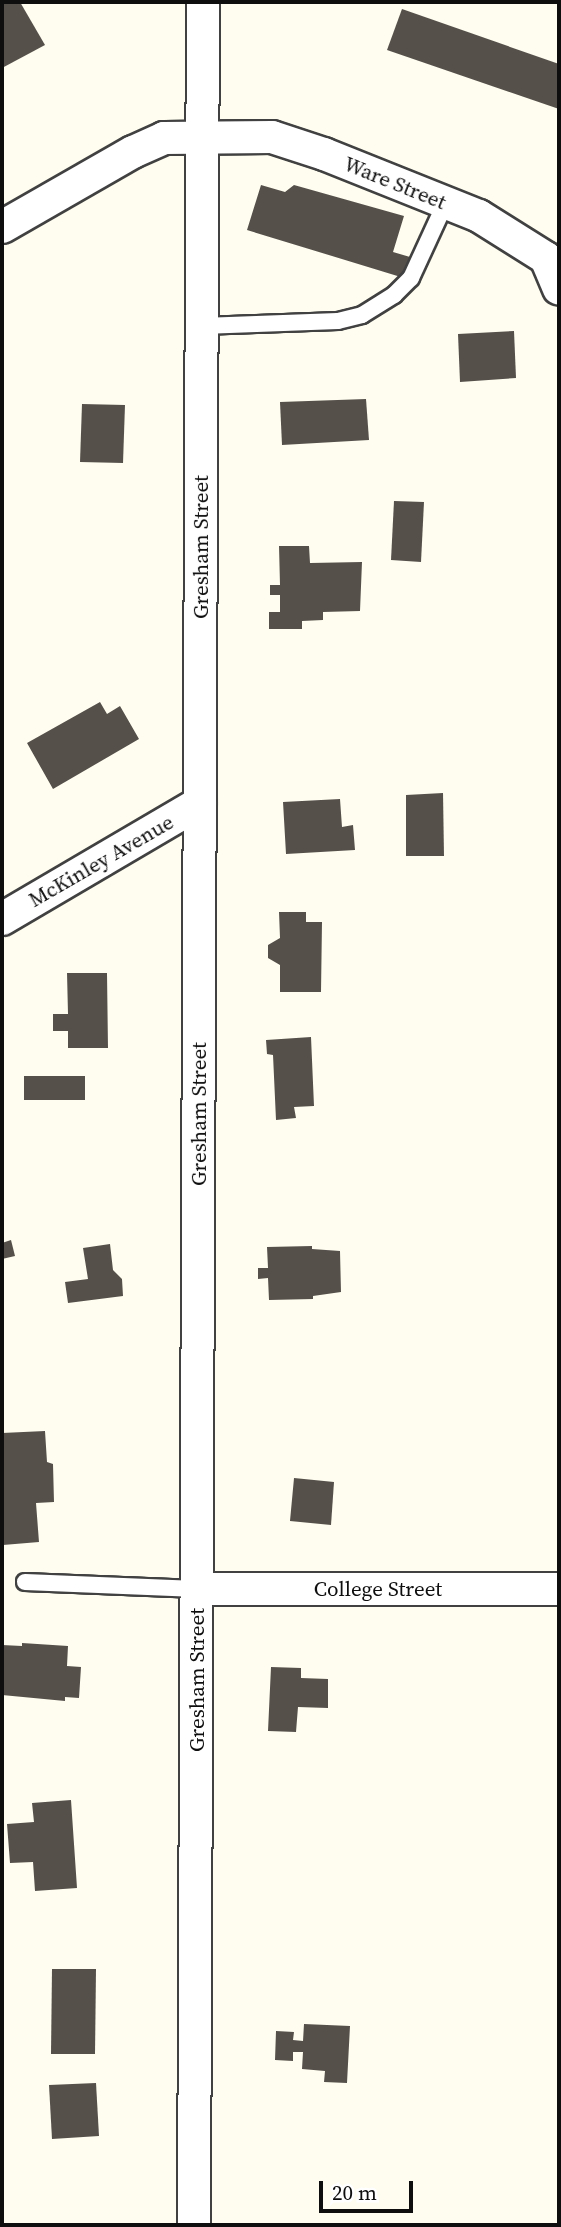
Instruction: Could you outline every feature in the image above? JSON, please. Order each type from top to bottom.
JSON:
[{"type":"street","name":"Gresham Street","points":[[194,2225],[203,2]]},
{"type":"street","name":"Ware Street","points":[[2,227],[143,147],[164,138],[202,140],[272,137],[324,154],[479,216],[546,258],[559,288]]},
{"type":"street","name":"McKinley Avenue","points":[[2,919],[200,803]]},
{"type":"street","name":"College Street","points":[[197,1589],[559,1589]]},
{"type":"lane","points":[[202,326],[338,321],[362,315],[394,295],[411,278],[445,204]]},
{"type":"lane","points":[[25,1582],[197,1589]]},
{"type":"building","points":[[20,2],[45,45],[2,68],[2,4]]},
{"type":"building","points":[[402,9],[559,64],[559,109],[387,50]]},
{"type":"building","points":[[261,185],[285,192],[294,185],[404,216],[393,252],[410,257],[404,278],[247,230]]},
{"type":"building","points":[[514,331],[516,378],[460,382],[458,334]]},
{"type":"building","points":[[366,399],[369,440],[282,445],[280,402]]},
{"type":"building","points":[[82,404],[125,405],[123,463],[80,462]]},
{"type":"building","points":[[394,501],[424,502],[421,562],[391,560]]},
{"type":"building","points":[[279,546],[309,546],[310,563],[362,562],[360,611],[323,612],[323,620],[302,621],[302,629],[269,629],[269,612],[280,612],[280,595],[270,595],[270,585],[280,585]]},
{"type":"building","points":[[100,702],[107,714],[120,706],[139,739],[53,789],[27,743]]},
{"type":"building","points":[[443,793],[444,856],[406,856],[406,795]]},
{"type":"building","points":[[340,799],[342,827],[353,825],[355,850],[286,854],[283,802]]},
{"type":"building","points":[[279,912],[306,912],[306,922],[322,922],[321,992],[280,992],[280,965],[268,958],[268,945],[280,938]]},
{"type":"building","points":[[67,973],[107,973],[108,1048],[68,1048],[68,1031],[53,1031],[53,1014],[68,1014]]},
{"type":"building","points":[[311,1037],[314,1106],[294,1107],[296,1118],[276,1120],[273,1055],[267,1054],[266,1040]]},
{"type":"building","points":[[24,1076],[85,1076],[85,1100],[24,1100]]},
{"type":"building","points":[[11,1240],[15,1256],[2,1259],[2,1243]]},
{"type":"building","points":[[110,1244],[113,1270],[122,1279],[123,1296],[68,1303],[65,1282],[88,1279],[83,1248]]},
{"type":"building","points":[[312,1246],[312,1249],[340,1251],[341,1292],[313,1296],[313,1299],[269,1300],[268,1278],[258,1279],[258,1268],[268,1268],[267,1247]]},
{"type":"building","points":[[45,1431],[47,1462],[53,1464],[54,1502],[36,1503],[39,1542],[3,1545],[2,1433]]},
{"type":"building","points":[[294,1478],[334,1482],[331,1525],[290,1521]]},
{"type":"building","points":[[22,1643],[68,1646],[67,1666],[81,1667],[79,1698],[65,1697],[65,1701],[2,1695],[2,1645],[22,1646]]},
{"type":"building","points":[[271,1667],[301,1668],[301,1678],[328,1679],[328,1708],[298,1707],[296,1732],[268,1731]]},
{"type":"building","points":[[71,1800],[77,1888],[35,1891],[33,1862],[10,1863],[7,1824],[34,1822],[32,1803]]},
{"type":"building","points":[[52,1969],[96,1969],[95,2054],[51,2054]]},
{"type":"building","points":[[304,2024],[350,2026],[347,2083],[324,2082],[325,2071],[302,2069],[303,2052],[293,2052],[293,2061],[275,2060],[276,2031],[294,2032],[293,2040],[303,2041]]},
{"type":"building","points":[[96,2083],[99,2136],[52,2139],[49,2085]]}]
